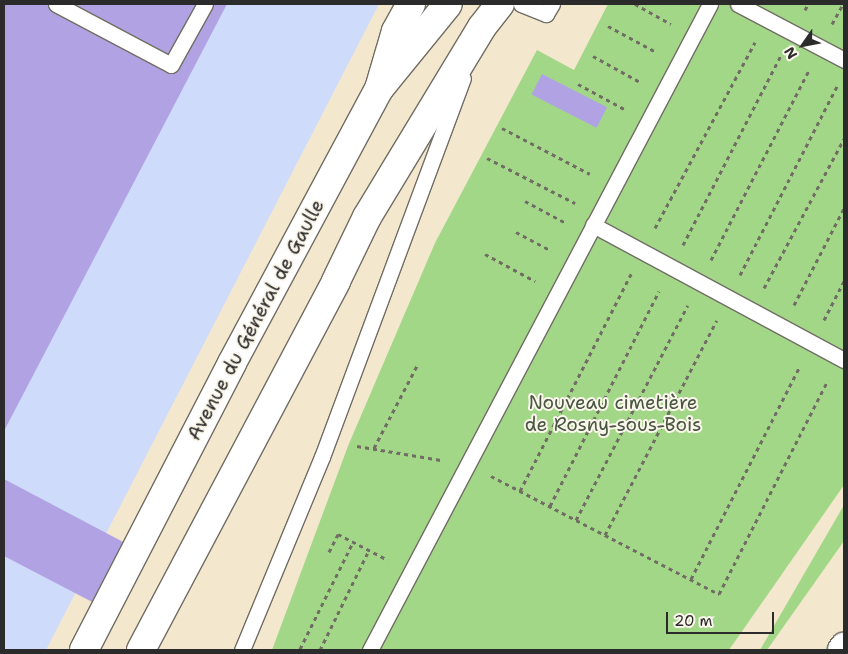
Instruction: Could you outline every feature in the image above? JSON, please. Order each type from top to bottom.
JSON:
[{"type":"main road","points":[[379,89],[396,31],[411,4]]},
{"type":"main road","name":"Avenue du Général de Gaulle","points":[[84,650],[232,363],[379,89],[448,4]]},
{"type":"main road","points":[[141,650],[367,216],[482,27],[500,4]]},
{"type":"main road","points":[[842,650],[844,646]]},
{"type":"lane","points":[[56,4],[171,65],[205,4]]},
{"type":"lane","points":[[521,4],[546,14],[552,4]]},
{"type":"lane","points":[[370,650],[710,4]]},
{"type":"lane","points":[[738,4],[844,60]]},
{"type":"lane","points":[[242,650],[322,457],[482,27]]},
{"type":"lane","points":[[593,225],[842,358]]},
{"type":"path","points":[[635,4],[693,36]]},
{"type":"path","points":[[550,506],[808,4]]},
{"type":"path","points":[[576,520],[843,4]]},
{"type":"path","points":[[520,491],[642,252],[767,19]]},
{"type":"path","points":[[608,26],[678,65]]},
{"type":"path","points":[[593,56],[662,94]]},
{"type":"path","points":[[605,535],[840,80]]},
{"type":"path","points":[[578,84],[647,122]]},
{"type":"path","points":[[502,128],[614,186]]},
{"type":"path","points":[[752,310],[844,139]]},
{"type":"path","points":[[487,158],[593,225]]},
{"type":"path","points":[[525,201],[593,225]]},
{"type":"path","points":[[783,326],[844,208]]},
{"type":"path","points":[[516,232],[574,263]]},
{"type":"path","points":[[485,254],[558,293]]},
{"type":"path","points":[[691,579],[844,281]]},
{"type":"path","points":[[357,446],[468,464],[719,594],[842,358]]},
{"type":"path","points":[[374,448],[418,364]]},
{"type":"path","points":[[329,552],[338,534],[411,572]]},
{"type":"path","points":[[300,649],[353,542]]},
{"type":"path","points":[[320,650],[369,550]]},
{"type":"shaded area","points":[[4,4],[379,4],[46,650],[4,650]]},
{"type":"green space","name":"Nouveau cimetière de Rosny-sous-Bois","points":[[608,4],[844,4],[844,485],[729,650],[272,650],[348,446],[435,243],[537,50],[574,70]]},
{"type":"green space","points":[[844,505],[844,541],[767,650],[760,650]]},
{"type":"building","points":[[4,4],[227,4],[4,431]]},
{"type":"building","points":[[542,74],[607,107],[597,128],[532,94]]},
{"type":"building","points":[[4,479],[127,544],[96,604],[4,556]]}]
